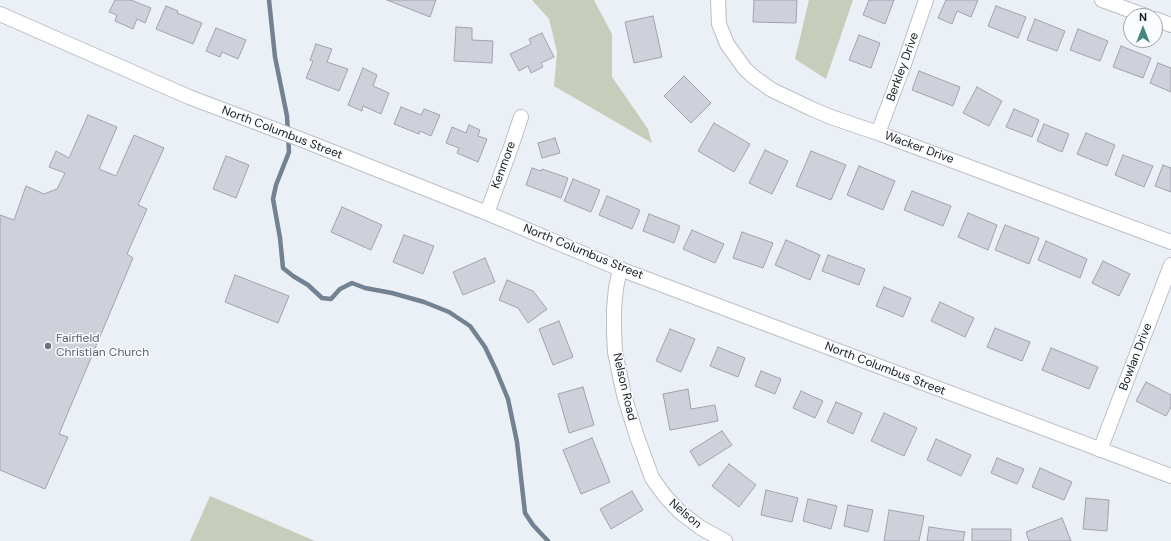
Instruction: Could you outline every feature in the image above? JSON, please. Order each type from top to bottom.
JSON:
[{"type":"street","name":"Wacker Drive","points":[[718,0],[719,24],[727,44],[739,62],[754,78],[772,90],[832,117],[1171,242]]},
{"type":"street","name":"Berkley Drive","points":[[878,133],[926,0]]},
{"type":"street","points":[[1102,0],[1124,8]]},
{"type":"street","name":"North Columbus Street","points":[[0,14],[189,97],[487,213],[620,269],[1171,476]]},
{"type":"street","name":"Kenmore","points":[[487,213],[521,117]]},
{"type":"street","name":"Bowlan Drive","points":[[1100,450],[1171,264]]},
{"type":"street","name":"Nelson Road","points":[[620,269],[614,309],[616,360],[624,395],[652,478]]},
{"type":"street","name":"Nelson","points":[[652,478],[665,496],[680,512],[701,528],[725,541]]},
{"type":"green space","points":[[532,0],[594,0],[612,34],[612,77],[648,129],[652,143],[554,86],[557,52],[549,19]]},
{"type":"green space","points":[[809,0],[853,0],[826,79],[795,59]]},
{"type":"green space","points":[[210,496],[315,541],[190,541]]},
{"type":"building","points":[[115,0],[131,0],[151,8],[145,23],[137,19],[133,29],[115,21],[117,15],[109,12]]},
{"type":"building","points":[[387,0],[436,0],[430,17]]},
{"type":"building","points":[[754,0],[797,0],[796,23],[753,22]]},
{"type":"building","points":[[869,0],[894,0],[885,24],[863,15]]},
{"type":"building","points":[[946,0],[978,0],[971,17],[957,11],[952,24],[938,18]]},
{"type":"building","points":[[166,6],[178,11],[177,13],[202,23],[193,44],[156,29]]},
{"type":"building","points":[[996,6],[1026,17],[1018,38],[988,26]]},
{"type":"building","points":[[653,16],[662,57],[634,63],[625,22]]},
{"type":"building","points":[[1035,19],[1065,31],[1057,51],[1027,40]]},
{"type":"building","points":[[456,27],[472,28],[472,40],[493,41],[492,63],[454,61]]},
{"type":"building","points":[[216,28],[246,40],[238,59],[222,52],[220,57],[206,51]]},
{"type":"building","points":[[1078,29],[1108,41],[1100,61],[1070,50]]},
{"type":"building","points":[[542,33],[554,57],[541,63],[543,67],[531,73],[528,66],[519,71],[510,54],[531,44],[529,39]]},
{"type":"building","points":[[859,35],[880,43],[871,68],[849,60]]},
{"type":"building","points":[[316,44],[332,49],[327,62],[348,69],[339,91],[306,78],[313,61],[310,60]]},
{"type":"building","points":[[1121,46],[1151,58],[1143,78],[1113,67]]},
{"type":"building","points":[[1158,63],[1171,68],[1171,92],[1150,83]]},
{"type":"building","points":[[363,68],[377,75],[373,86],[389,93],[381,114],[363,106],[362,111],[348,105]]},
{"type":"building","points":[[919,71],[960,87],[953,106],[912,90]]},
{"type":"building","points":[[684,76],[711,103],[691,123],[664,96]]},
{"type":"building","points":[[977,87],[1002,101],[989,126],[963,113]]},
{"type":"building","points":[[401,107],[421,115],[424,109],[440,115],[431,136],[420,131],[419,134],[394,124]]},
{"type":"building","points":[[1014,109],[1039,120],[1032,137],[1006,127]]},
{"type":"building","name":"Fairfield Christian Church","points":[[88,115],[117,127],[99,169],[116,176],[134,135],[164,148],[138,205],[147,209],[127,254],[133,258],[59,434],[68,437],[45,489],[0,470],[0,215],[14,220],[26,186],[44,194],[57,189],[65,173],[49,167],[56,151],[69,158]]},
{"type":"building","points":[[714,123],[750,144],[734,172],[698,151]]},
{"type":"building","points":[[1044,124],[1069,134],[1062,152],[1037,141]]},
{"type":"building","points":[[469,125],[480,130],[478,136],[487,139],[478,162],[457,153],[459,148],[446,143],[452,127],[466,133]]},
{"type":"building","points":[[1086,133],[1115,145],[1107,166],[1077,154]]},
{"type":"building","points":[[555,138],[560,153],[542,158],[538,143]]},
{"type":"building","points":[[765,150],[788,161],[772,194],[749,183]]},
{"type":"building","points":[[811,151],[846,165],[831,200],[796,186]]},
{"type":"building","points":[[1123,155],[1153,166],[1144,187],[1115,175]]},
{"type":"building","points":[[226,156],[249,165],[236,198],[213,189]]},
{"type":"building","points":[[1163,165],[1171,168],[1171,192],[1155,186]]},
{"type":"building","points":[[859,166],[895,181],[883,210],[847,195]]},
{"type":"building","points":[[532,168],[541,171],[542,169],[568,178],[561,198],[526,185]]},
{"type":"building","points":[[573,179],[600,190],[591,212],[564,201]]},
{"type":"building","points":[[912,191],[951,206],[943,226],[904,210]]},
{"type":"building","points":[[607,196],[640,210],[632,229],[599,215]]},
{"type":"building","points":[[342,207],[382,225],[371,250],[331,232]]},
{"type":"building","points":[[968,213],[997,225],[988,250],[958,237]]},
{"type":"building","points":[[649,214],[680,226],[674,243],[643,231]]},
{"type":"building","points":[[1005,225],[1039,238],[1029,264],[995,250]]},
{"type":"building","points":[[692,230],[724,244],[715,263],[683,249]]},
{"type":"building","points":[[742,232],[773,243],[763,268],[733,258]]},
{"type":"building","points":[[404,235],[434,246],[423,274],[393,262]]},
{"type":"building","points":[[786,240],[820,255],[810,280],[775,265]]},
{"type":"building","points":[[1046,241],[1087,259],[1080,278],[1038,260]]},
{"type":"building","points":[[828,255],[865,269],[859,285],[822,271]]},
{"type":"building","points":[[485,258],[495,282],[463,295],[453,272]]},
{"type":"building","points":[[1103,261],[1130,274],[1119,296],[1092,283]]},
{"type":"building","points":[[235,275],[289,296],[278,323],[225,302]]},
{"type":"building","points":[[507,280],[533,291],[547,309],[528,323],[518,308],[499,300]]},
{"type":"building","points":[[884,287],[911,298],[903,317],[876,306]]},
{"type":"building","points":[[940,302],[974,318],[965,337],[931,321]]},
{"type":"building","points":[[559,321],[573,357],[553,365],[539,329]]},
{"type":"building","points":[[995,328],[1030,342],[1022,361],[987,347]]},
{"type":"building","points":[[670,329],[695,339],[681,372],[656,361]]},
{"type":"building","points":[[718,347],[745,358],[738,377],[710,366]]},
{"type":"building","points":[[1051,348],[1098,367],[1089,389],[1042,370]]},
{"type":"building","points":[[761,371],[781,379],[775,394],[755,386]]},
{"type":"building","points":[[1146,382],[1171,395],[1171,407],[1166,416],[1136,401]]},
{"type":"building","points":[[583,387],[594,425],[569,433],[558,394]]},
{"type":"building","points":[[688,389],[691,409],[715,405],[718,421],[670,430],[663,394]]},
{"type":"building","points":[[801,391],[823,401],[815,418],[793,408]]},
{"type":"building","points":[[836,402],[862,413],[853,434],[827,422]]},
{"type":"building","points":[[884,413],[917,428],[904,456],[871,441]]},
{"type":"building","points":[[722,431],[732,445],[699,466],[690,451]]},
{"type":"building","points":[[592,438],[610,482],[581,494],[563,450]]},
{"type":"building","points":[[936,439],[971,455],[961,476],[927,460]]},
{"type":"building","points":[[997,458],[1024,469],[1017,484],[991,473]]},
{"type":"building","points":[[729,464],[756,485],[739,507],[712,486]]},
{"type":"building","points":[[1040,468],[1072,482],[1064,500],[1032,487]]},
{"type":"building","points":[[766,490],[798,498],[792,522],[761,515]]},
{"type":"building","points":[[632,491],[643,510],[611,529],[600,509]]},
{"type":"building","points":[[1086,498],[1109,500],[1107,531],[1083,529]]},
{"type":"building","points":[[808,499],[837,506],[831,529],[803,521]]},
{"type":"building","points":[[848,505],[873,510],[868,532],[844,526]]},
{"type":"building","points":[[889,510],[924,516],[919,541],[884,541]]},
{"type":"building","points":[[1062,518],[1071,541],[1029,541],[1026,532]]},
{"type":"building","points":[[929,527],[965,532],[963,541],[927,541]]},
{"type":"building","points":[[972,529],[1011,529],[1011,541],[972,541]]},
{"type":"waterway","points":[[269,0],[275,57],[287,116],[289,152],[276,185],[273,199],[280,238],[283,268],[308,285],[322,298],[331,299],[340,289],[352,283],[365,288],[392,293],[424,302],[449,312],[470,326],[485,347],[508,399],[517,442],[525,513],[533,525],[548,541]]},
{"type":"place","name":"Fairfield Christian Church","points":[[48,346]]}]
